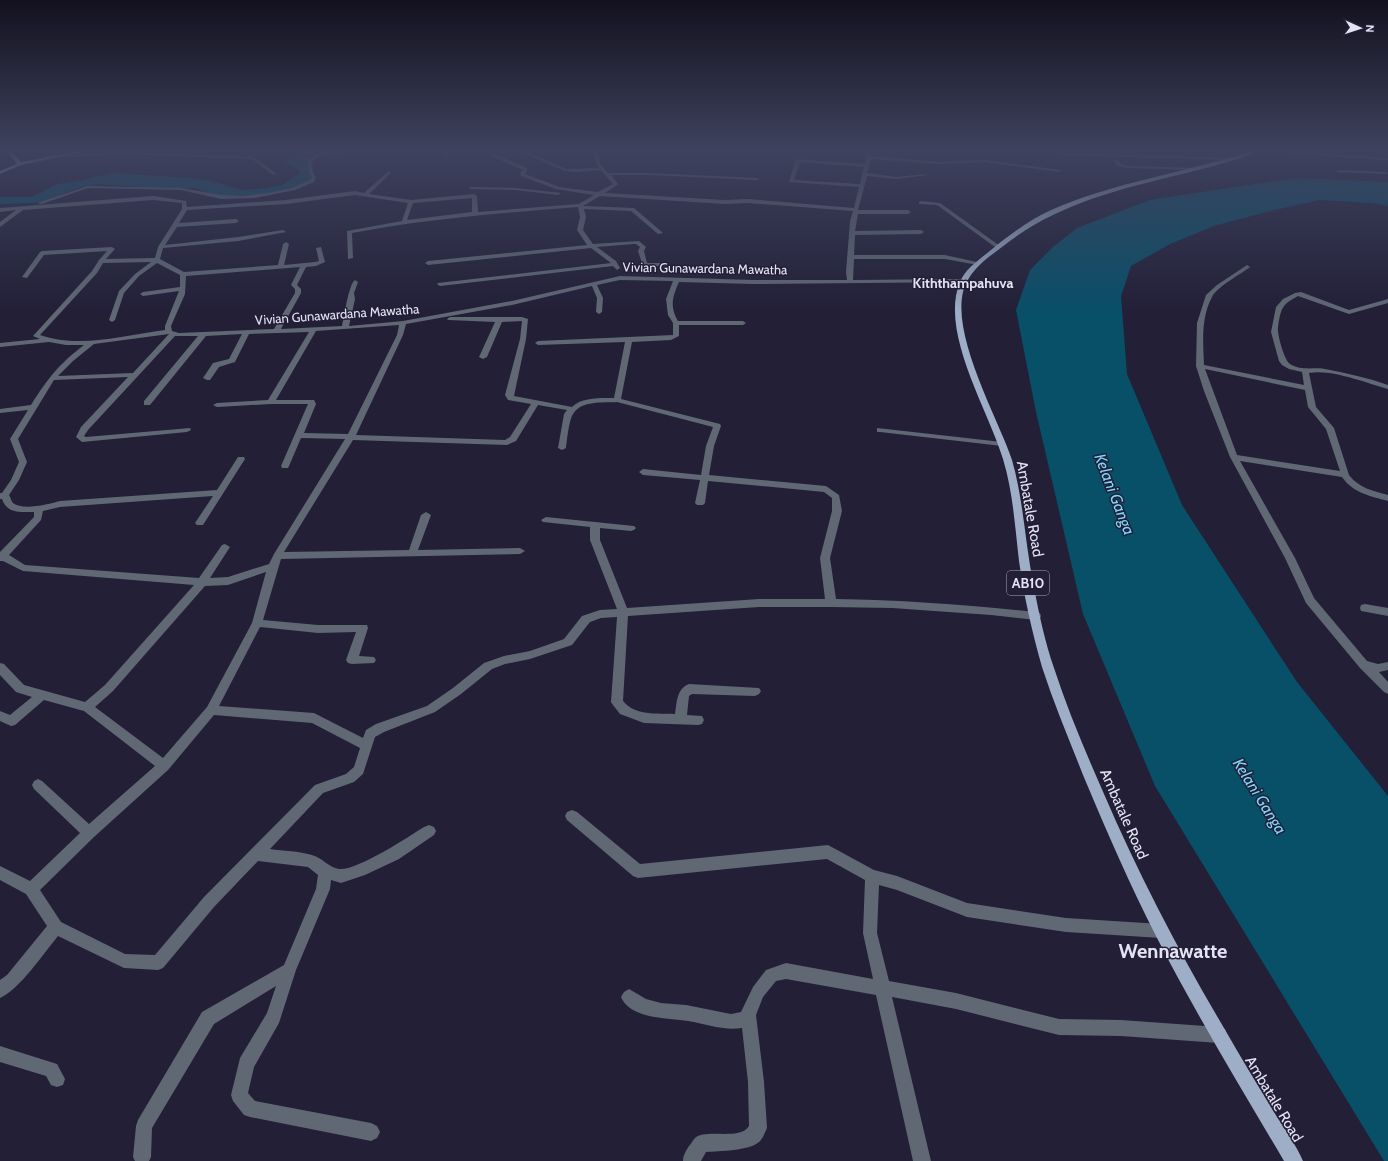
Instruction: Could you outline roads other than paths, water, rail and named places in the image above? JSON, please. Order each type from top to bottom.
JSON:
[{"type":"main road","name":"Ambatale Road","points":[[1066,205],[1040,218],[997,246],[978,263],[964,281],[958,301],[963,344],[1002,444],[1012,480],[1027,579],[1047,664],[1064,716],[1118,841],[1161,930],[1219,1035],[1294,1161]]},
{"type":"street","points":[[9,210],[17,205]]},
{"type":"street","points":[[0,210],[66,205]]},
{"type":"street","points":[[112,320],[121,292],[137,275],[157,260],[161,247],[185,209],[184,205]]},
{"type":"street","points":[[185,209],[250,205]]},
{"type":"street","points":[[404,222],[410,205]]},
{"type":"street","points":[[475,205],[475,214]]},
{"type":"street","points":[[793,205],[856,211],[908,212]]},
{"type":"street","points":[[850,281],[848,272],[857,205]]},
{"type":"street","points":[[940,205],[997,246]]},
{"type":"street","points":[[580,206],[583,217],[580,230],[591,246],[615,264],[620,278]]},
{"type":"street","points":[[350,258],[349,232],[404,222],[475,214],[580,206],[632,208],[660,233]]},
{"type":"street","points":[[0,225],[20,209]]},
{"type":"street","points":[[176,225],[236,221]]},
{"type":"street","points":[[161,247],[238,239],[283,232]]},
{"type":"street","points":[[853,233],[921,232]]},
{"type":"street","points":[[428,263],[637,242],[643,247],[641,251],[645,264],[666,265]]},
{"type":"street","points":[[282,266],[286,244]]},
{"type":"street","points":[[101,261],[157,260],[183,274],[304,265],[322,262],[320,248]]},
{"type":"street","points":[[0,340],[29,338],[36,336],[95,272],[101,261],[112,249],[42,253],[25,277]]},
{"type":"street","points":[[851,257],[945,257],[978,263]]},
{"type":"street","points":[[440,284],[615,264]]},
{"type":"street","points":[[276,331],[298,293],[298,289],[294,285],[304,265]]},
{"type":"street","points":[[1247,266],[1219,286],[1209,296],[1200,323],[1200,366],[1234,457],[1290,558],[1310,600],[1364,665],[1388,689]]},
{"type":"street","points":[[183,274],[185,281],[168,326],[171,333],[84,429],[80,437],[85,440],[186,430]]},
{"type":"street","name":"Vivian Gunawardana Mawatha","points":[[48,340],[68,343],[91,343],[171,333],[178,335],[203,335],[345,328],[403,323],[432,319],[594,285],[620,278],[754,282],[964,281]]},
{"type":"street","points":[[538,343],[671,338],[676,336],[676,323],[671,316],[669,299],[677,280]]},
{"type":"street","points":[[345,328],[352,299],[351,293],[355,282]]},
{"type":"street","points":[[594,285],[600,298],[600,312]]},
{"type":"street","points":[[143,294],[182,289]]},
{"type":"street","points":[[1388,301],[1349,312],[1301,294],[1297,294],[1286,300],[1278,308],[1274,332],[1285,365],[1305,371],[1314,369],[1336,373],[1388,387]]},
{"type":"street","points":[[432,319],[526,320],[523,339],[508,395],[511,398],[572,409]]},
{"type":"street","points":[[483,357],[499,320]]},
{"type":"street","points":[[31,889],[89,833],[164,766],[212,710],[257,623],[275,561],[350,438],[400,335],[403,323]]},
{"type":"street","points":[[676,323],[743,323]]},
{"type":"street","points":[[271,402],[314,329]]},
{"type":"street","points":[[207,378],[216,365],[232,360],[246,333]]},
{"type":"street","points":[[147,403],[203,335]]},
{"type":"street","points":[[36,336],[48,340]]},
{"type":"street","points":[[0,353],[4,344],[48,340]]},
{"type":"street","points":[[617,400],[629,340]]},
{"type":"street","points":[[91,343],[70,359],[52,378],[32,407],[14,439],[23,462],[15,480],[3,496],[8,504],[16,509],[39,509],[60,504],[220,493]]},
{"type":"street","points":[[1200,366],[1308,388]]},
{"type":"street","points":[[1305,371],[1312,407],[1330,428],[1345,475],[1350,482],[1362,491],[1388,498]]},
{"type":"street","points":[[52,378],[134,375]]},
{"type":"street","points":[[562,448],[565,424],[568,414],[578,405],[591,401],[617,400],[717,426],[710,446],[700,504]]},
{"type":"street","points":[[217,405],[271,402],[311,402],[312,404],[284,466]]},
{"type":"street","points":[[298,435],[507,443],[513,439],[536,403]]},
{"type":"street","points":[[0,411],[32,407]]},
{"type":"street","points":[[880,430],[1002,444]]},
{"type":"street","points":[[1234,457],[1345,475]]},
{"type":"street","points":[[200,523],[241,458]]},
{"type":"street","points":[[643,472],[826,489],[836,498],[837,511],[825,558],[831,603]]},
{"type":"street","points":[[39,509],[38,518],[1,557],[23,568],[202,582],[228,580],[275,561],[412,554],[520,551]]},
{"type":"street","points":[[412,554],[426,515]]},
{"type":"street","points":[[546,520],[631,528]]},
{"type":"street","points":[[595,525],[595,540],[623,612],[617,702],[624,711],[644,718],[698,720]]},
{"type":"street","points":[[87,707],[109,688],[202,582],[225,547]]},
{"type":"street","points":[[0,873],[31,889],[56,927],[124,961],[158,963],[209,902],[319,789],[350,778],[359,770],[370,734],[402,718],[431,709],[457,691],[488,666],[504,660],[530,655],[568,642],[586,619],[600,614],[759,603],[892,604],[991,611],[1036,616]]},
{"type":"street","points":[[1365,608],[1388,612]]},
{"type":"street","points":[[257,623],[318,629],[362,628],[352,660],[370,660]]},
{"type":"street","points":[[1364,665],[1378,668],[1388,666]]},
{"type":"street","points":[[0,667],[20,689],[87,707],[164,766]]},
{"type":"street","points":[[680,719],[684,694],[689,689],[755,691]]},
{"type":"street","points":[[0,716],[11,721],[42,694]]},
{"type":"street","points":[[212,710],[314,718],[367,746]]},
{"type":"street","points":[[38,785],[89,833]]},
{"type":"street","points":[[572,816],[638,871],[828,852],[872,876],[896,883],[967,910],[1066,926],[1161,930]]},
{"type":"street","points":[[256,854],[310,861],[325,872],[341,876],[360,870],[394,854],[429,831]]},
{"type":"street","points":[[325,872],[323,889],[289,970],[273,1017],[246,1064],[239,1095],[250,1109],[371,1132]]},
{"type":"street","points":[[872,876],[870,933],[922,1161]]},
{"type":"street","points":[[0,990],[12,980],[56,927]]},
{"type":"street","points":[[142,1157],[144,1126],[208,1018],[289,970]]},
{"type":"street","points":[[629,997],[643,1006],[661,1011],[686,1013],[731,1022],[746,1019],[758,992],[771,975],[786,971],[956,1001],[1059,1028],[1121,1028],[1219,1035]]},
{"type":"street","points":[[692,1161],[692,1158],[701,1144],[738,1141],[753,1136],[758,1128],[756,1082],[748,1014]]},
{"type":"street","points":[[0,1054],[51,1070],[57,1079]]},
{"type":"water","name":"Kelani Ganga","points":[[1136,205],[1296,205],[1214,226],[1170,244],[1131,266],[1121,296],[1127,374],[1182,505],[1297,682],[1388,796],[1388,1161],[1384,1161],[1155,786],[1083,614],[1036,412],[1016,310],[1030,270],[1053,247],[1077,228]]},
{"type":"district","name":"Kiththampahuva","points":[[963,283]]},
{"type":"district","name":"Wennawatte","points":[[1173,951]]}]
